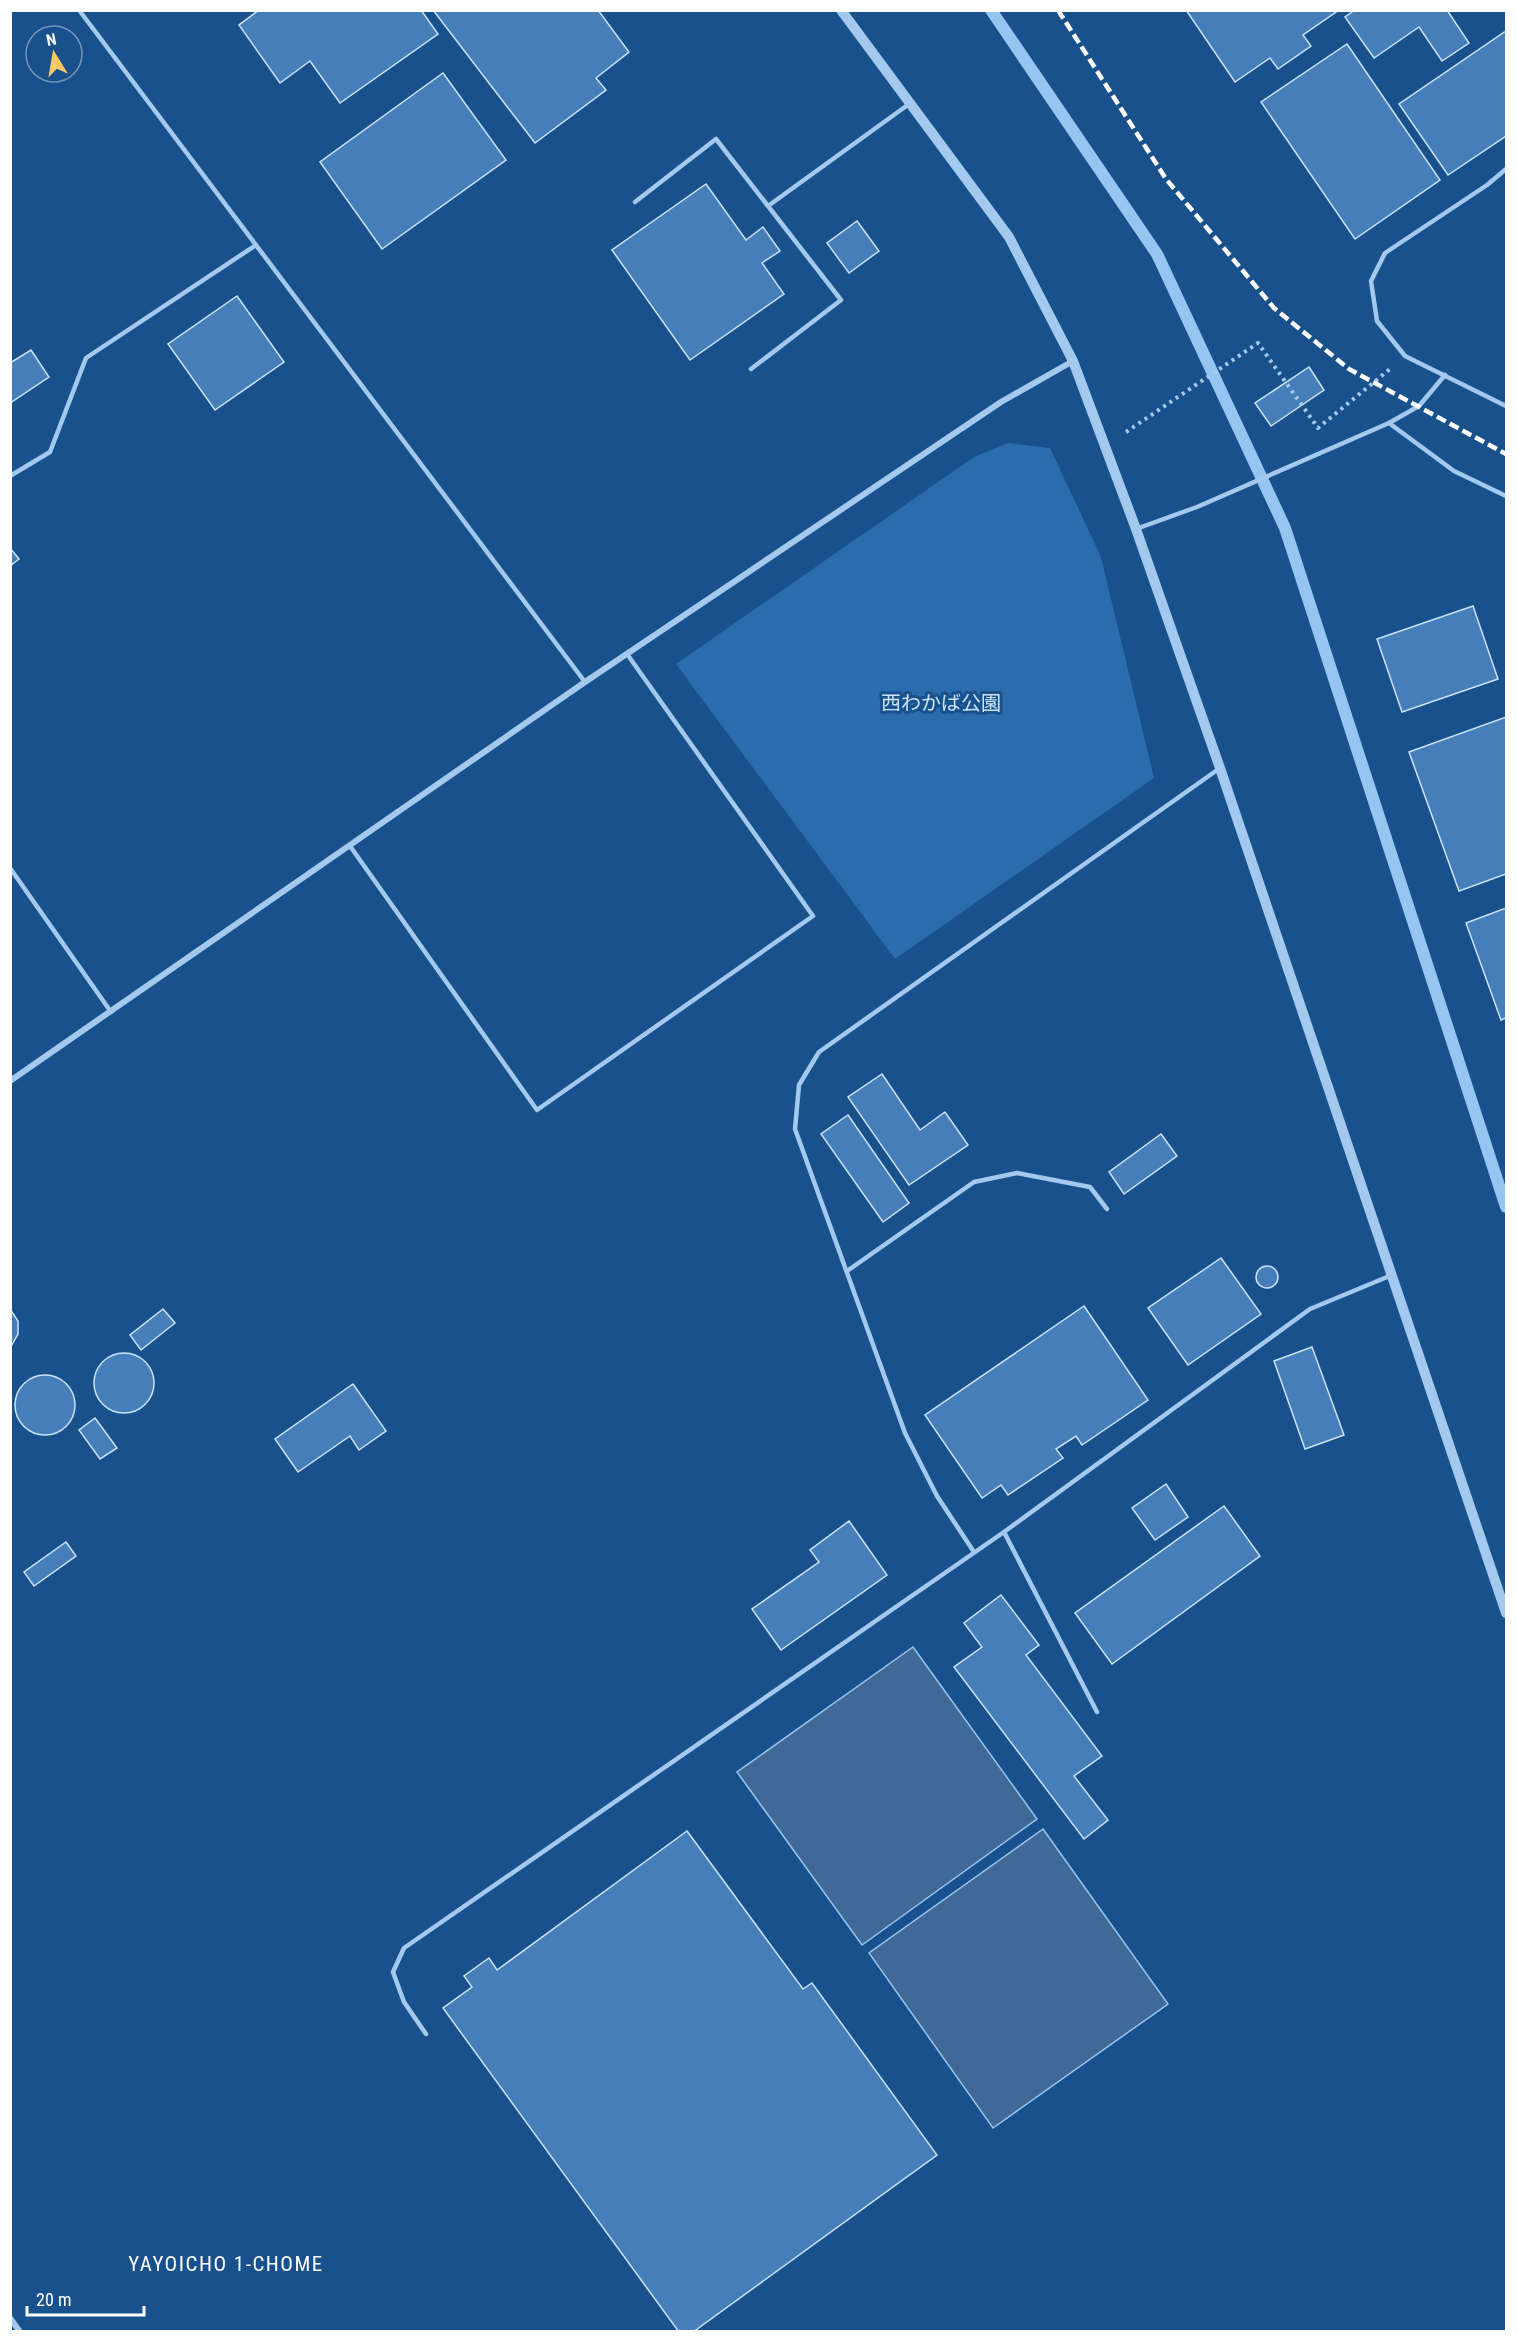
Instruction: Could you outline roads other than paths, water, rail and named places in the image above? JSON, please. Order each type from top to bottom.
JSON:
[{"type":"street","points":[[841,10],[1009,237],[1073,361],[1136,529],[1220,768],[1506,1613]]},
{"type":"street","points":[[10,1081],[585,682],[1001,402],[1073,361]]},
{"type":"street","points":[[10,2318],[20,2331]]},
{"type":"lane","points":[[79,10],[585,682]]},
{"type":"lane","points":[[768,206],[910,104]]},
{"type":"lane","points":[[635,202],[716,139],[841,300],[751,369]]},
{"type":"lane","points":[[1506,169],[1487,185],[1385,253],[1371,281],[1377,321],[1405,356],[1506,406]]},
{"type":"lane","points":[[10,476],[50,452],[86,358],[256,245]]},
{"type":"lane","points":[[1136,529],[1197,507],[1295,466],[1389,423],[1419,406],[1445,375]]},
{"type":"lane","points":[[1389,423],[1454,471],[1506,496]]},
{"type":"lane","points":[[350,846],[537,1110],[813,916],[627,654]]},
{"type":"lane","points":[[974,1552],[937,1496],[905,1433],[795,1129],[799,1085],[819,1052],[1220,768]]},
{"type":"lane","points":[[10,868],[111,1012]]},
{"type":"lane","points":[[847,1271],[974,1182],[1017,1173],[1090,1187],[1107,1209]]},
{"type":"lane","points":[[426,2034],[404,2002],[393,1972],[404,1948],[1004,1532],[1310,1309],[1392,1275]]},
{"type":"lane","points":[[1004,1532],[1097,1712]]},
{"type":"waterway","points":[[991,10],[1157,254],[1285,528],[1506,1207]]},
{"type":"railway","points":[[1058,10],[1166,179],[1274,308],[1349,369],[1506,454]]},
{"type":"district","name":"YAYOICHO 1-CHOME","points":[[226,2264]]},
{"type":"park label","name":"西わかば公園","points":[[941,703]]}]
